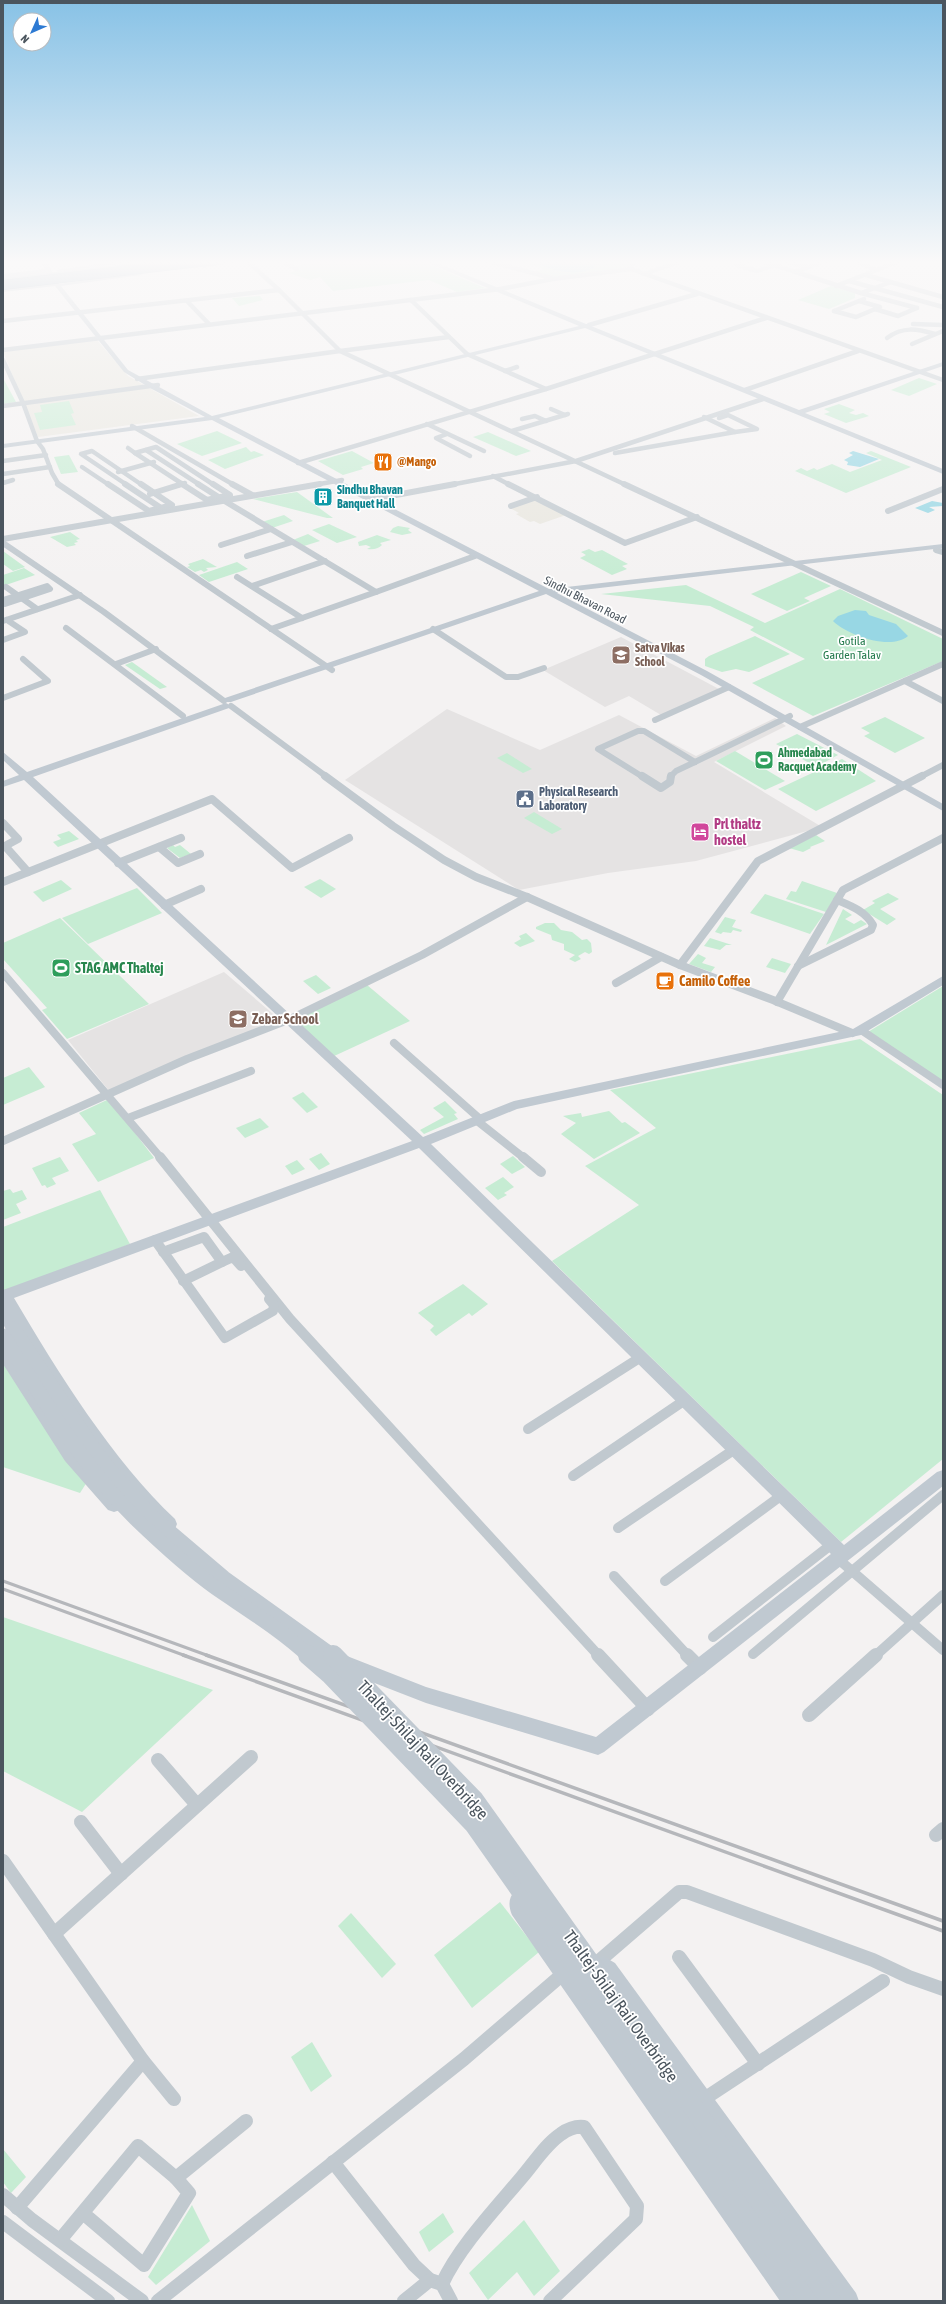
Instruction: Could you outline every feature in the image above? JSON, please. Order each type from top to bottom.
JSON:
[{"type":"main road","name":"Sindhu Bhavan Road","points":[[123,368],[126,371],[339,481],[475,556],[552,593],[577,603],[787,717],[906,784],[943,802]]},
{"type":"main road","name":"Sindhu Bhavan Road","points":[[130,368],[140,378]]},
{"type":"main road","points":[[3,444],[214,416],[414,368]]},
{"type":"main road","points":[[689,368],[763,399],[799,412],[933,368]]},
{"type":"main road","points":[[690,368],[943,471]]},
{"type":"main road","name":"Sindhu Bhavan Road","points":[[372,499],[787,717]]},
{"type":"main road","points":[[3,778],[23,774],[436,631],[552,593],[941,549]]},
{"type":"main road","points":[[552,593],[584,591],[798,565]]},
{"type":"main road","points":[[577,603],[578,597],[584,591]]},
{"type":"main road","points":[[3,784],[23,774],[183,716],[228,703]]},
{"type":"main road","points":[[3,755],[96,843],[421,1142],[782,1495],[837,1552]]},
{"type":"main road","name":"Sindhu Bhavan Road","points":[[906,784],[943,808]]},
{"type":"main road","points":[[328,1653],[322,1644],[224,1572],[166,1521],[130,1480],[91,1428],[4,1296],[158,1246],[211,1219],[520,1104],[856,1031],[943,980]]},
{"type":"main road","name":"Thaltej-Shilaj Rail Overbridge","points":[[3,1311],[8,1333],[79,1452],[104,1485],[136,1519],[176,1555],[215,1587],[292,1640],[331,1675],[474,1824],[810,2301]]},
{"type":"main road","name":"Thaltej-Shilaj Rail Overbridge","points":[[8,1333],[129,1494],[151,1516],[224,1578],[330,1652],[474,1800],[831,2301]]},
{"type":"main road","points":[[3,1352],[70,1456],[98,1489],[148,1539],[210,1591],[274,1634],[300,1650],[328,1653],[353,1668],[426,1695],[598,1746],[700,1668],[837,1552],[943,1476]]},
{"type":"main road","points":[[793,2301],[519,1908],[518,1902],[522,1897],[534,1889],[544,1887],[601,1964],[608,1970],[704,2100],[848,2301]]},
{"type":"main road","points":[[579,1994],[578,1986],[601,1964]]},
{"type":"street","points":[[6,368],[23,403],[37,440],[46,455],[58,484],[329,668]]},
{"type":"street","points":[[140,378],[218,368]]},
{"type":"street","points":[[374,368],[943,633]]},
{"type":"street","points":[[501,368],[546,388]]},
{"type":"street","points":[[301,462],[470,412],[610,368]]},
{"type":"street","points":[[745,390],[810,368]]},
{"type":"street","points":[[903,368],[943,380]]},
{"type":"street","points":[[507,370],[517,370]]},
{"type":"street","points":[[3,406],[155,386]]},
{"type":"street","points":[[372,499],[576,461],[704,417],[763,399]]},
{"type":"street","points":[[512,431],[566,414],[551,409]]},
{"type":"street","points":[[615,453],[757,429],[728,415],[711,421]]},
{"type":"street","points":[[522,419],[535,416],[546,421]]},
{"type":"street","points":[[704,417],[735,432]]},
{"type":"street","points":[[427,424],[484,451]]},
{"type":"street","points":[[133,427],[252,495]]},
{"type":"street","points":[[447,434],[436,438],[470,456]]},
{"type":"street","points":[[633,442],[644,447]]},
{"type":"street","points":[[456,448],[469,444]]},
{"type":"street","points":[[128,448],[135,453],[207,500],[222,499],[230,495],[156,447],[135,453]]},
{"type":"street","points":[[146,450],[222,499],[376,592]]},
{"type":"street","points":[[161,508],[81,454],[92,451],[175,507]]},
{"type":"street","points":[[3,461],[46,455]]},
{"type":"street","points":[[98,478],[180,455]]},
{"type":"street","points":[[3,474],[50,467]]},
{"type":"street","points":[[82,468],[149,511],[175,507]]},
{"type":"street","points":[[131,500],[216,474]]},
{"type":"street","points":[[493,476],[625,543],[697,517]]},
{"type":"street","points":[[3,483],[13,480]]},
{"type":"street","points":[[3,539],[175,507],[339,481]]},
{"type":"street","points":[[888,512],[943,489]]},
{"type":"street","points":[[511,506],[537,497]]},
{"type":"street","points":[[221,545],[271,529]]},
{"type":"street","points":[[247,556],[292,542]]},
{"type":"street","points":[[3,543],[80,595],[393,826],[444,860],[476,877],[527,897],[680,965],[856,1031],[943,1085]]},
{"type":"street","points":[[270,629],[475,556]]},
{"type":"street","points":[[252,586],[325,561]]},
{"type":"street","points":[[237,577],[302,618]]},
{"type":"street","points":[[4,602],[50,589],[47,586],[60,581]]},
{"type":"street","points":[[6,588],[37,609]]},
{"type":"street","points":[[5,620],[80,595]]},
{"type":"street","points":[[3,640],[25,632],[5,620]]},
{"type":"street","points":[[66,628],[116,664],[183,716]]},
{"type":"street","points":[[436,631],[506,677],[518,677],[544,668]]},
{"type":"street","points":[[116,664],[156,650]]},
{"type":"street","points":[[3,698],[48,681],[23,659]]},
{"type":"street","points":[[803,726],[943,664]]},
{"type":"street","points":[[905,681],[943,701]]},
{"type":"street","points":[[654,720],[729,687]]},
{"type":"street","points":[[696,762],[644,731],[638,731],[598,749],[661,788],[670,782],[670,777],[676,771],[696,762],[787,717]]},
{"type":"street","points":[[680,965],[758,860],[943,765]]},
{"type":"street","points":[[3,882],[96,843],[212,799],[292,868],[349,838]]},
{"type":"street","points":[[3,823],[18,839],[5,846],[28,872]]},
{"type":"street","points":[[118,863],[181,838]]},
{"type":"street","points":[[777,1002],[843,890],[943,838]]},
{"type":"street","points":[[159,847],[178,863],[200,854]]},
{"type":"street","points":[[164,905],[201,889]]},
{"type":"street","points":[[3,1141],[187,1059],[288,1020],[422,954],[527,897]]},
{"type":"street","points":[[798,966],[871,930],[873,925],[870,917],[851,905],[837,900]]},
{"type":"street","points":[[616,983],[661,957]]},
{"type":"street","points":[[3,973],[109,1095],[211,1219],[290,1319],[648,1709]]},
{"type":"street","points":[[394,1043],[478,1120],[541,1172]]},
{"type":"street","points":[[128,1118],[251,1071]]},
{"type":"street","points":[[183,1281],[222,1262],[234,1258],[274,1305],[273,1311],[225,1338],[183,1281],[158,1246],[204,1237],[222,1262]]},
{"type":"street","points":[[528,1429],[641,1357]]},
{"type":"street","points":[[573,1476],[685,1400]]},
{"type":"street","points":[[618,1528],[735,1449]]},
{"type":"street","points":[[665,1581],[782,1495]]},
{"type":"street","points":[[753,1654],[943,1495]]},
{"type":"street","points":[[713,1637],[837,1552],[852,1570],[943,1650]]},
{"type":"street","points":[[614,1576],[700,1668]]},
{"type":"street","points":[[809,1715],[943,1595]]},
{"type":"street","points":[[54,1934],[251,1757]]},
{"type":"street","points":[[158,1760],[197,1805]]},
{"type":"street","points":[[81,1822],[121,1874]]},
{"type":"street","points":[[3,1861],[143,2061],[174,2099]]},
{"type":"street","points":[[601,1964],[679,1892],[688,1892],[873,1960],[909,1977],[943,1989]]},
{"type":"street","points":[[679,1957],[758,2064]]},
{"type":"street","points":[[158,2301],[464,2059],[564,1973]]},
{"type":"street","points":[[704,2100],[883,1981]]},
{"type":"street","points":[[17,2208],[143,2061]]},
{"type":"street","points":[[176,2178],[246,2121]]},
{"type":"street","points":[[404,2301],[436,2282],[448,2271],[492,2213],[542,2153],[561,2134],[578,2126],[584,2127],[637,2206],[636,2219],[550,2301]]},
{"type":"street","points":[[60,2240],[84,2214],[138,2146],[176,2178],[189,2193],[144,2266],[84,2214]]},
{"type":"street","points":[[332,2162],[414,2265],[436,2282],[451,2301]]},
{"type":"street","points":[[3,2195],[17,2208],[142,2301]]},
{"type":"street","points":[[3,2222],[108,2301]]},
{"type":"shaded area","points":[[9,368],[121,368],[128,376],[199,416],[38,437]]},
{"type":"shaded area","points":[[536,499],[566,515],[540,524],[534,521],[530,522],[516,514],[519,513],[510,508]]},
{"type":"shaded area","points":[[621,637],[719,689],[661,715],[629,696],[605,707],[543,670]]},
{"type":"shaded area","points":[[447,709],[540,750],[619,715],[696,756],[775,718],[786,726],[714,762],[822,827],[696,861],[608,873],[519,890],[345,780]]},
{"type":"shaded area","points":[[224,972],[279,1019],[185,1058],[110,1092],[68,1040]]},
{"type":"green space","points":[[3,378],[16,402],[3,404]]},
{"type":"green space","points":[[919,378],[937,384],[909,396],[891,390]]},
{"type":"green space","points":[[69,401],[74,413],[71,414],[76,425],[40,430],[34,413],[42,412],[40,405]]},
{"type":"green space","points":[[839,404],[855,410],[849,413],[856,415],[863,413],[869,416],[846,423],[824,414],[830,412],[824,409]]},
{"type":"green space","points":[[217,431],[242,443],[202,456],[177,444]]},
{"type":"green space","points":[[488,432],[531,451],[516,456],[473,437]]},
{"type":"green space","points":[[246,447],[251,452],[254,451],[264,455],[225,469],[208,460]]},
{"type":"green space","points":[[352,451],[374,463],[361,467],[363,469],[343,475],[318,461]]},
{"type":"green space","points":[[871,451],[911,467],[846,493],[795,471],[801,468],[807,471],[814,468],[817,470],[832,464],[850,472],[882,460],[866,453]]},
{"type":"green space","points":[[69,455],[78,472],[61,474],[54,457]]},
{"type":"green space","points":[[297,492],[333,518],[327,518],[253,499]]},
{"type":"green space","points":[[284,515],[293,521],[272,528],[262,522]]},
{"type":"green space","points":[[329,524],[357,537],[337,543],[312,530]]},
{"type":"green space","points":[[398,526],[410,528],[408,530],[412,533],[402,535],[390,532],[393,528]]},
{"type":"green space","points":[[70,532],[80,539],[76,540],[78,542],[74,543],[76,545],[67,547],[50,537]]},
{"type":"green space","points":[[308,534],[320,541],[304,546],[293,540]]},
{"type":"green space","points":[[377,535],[391,540],[380,543],[382,545],[375,549],[367,549],[371,547],[366,545],[359,546],[358,542]]},
{"type":"green space","points":[[589,549],[595,552],[602,550],[628,564],[622,566],[627,569],[612,575],[580,558],[586,555],[581,552]]},
{"type":"green space","points":[[3,551],[25,567],[13,571],[3,564]]},
{"type":"green space","points":[[203,559],[217,567],[206,568],[208,570],[204,572],[201,570],[195,572],[187,567],[190,566],[188,564]]},
{"type":"green space","points":[[237,562],[248,569],[209,582],[199,575]]},
{"type":"green space","points":[[24,568],[35,575],[3,586],[3,575]]},
{"type":"green space","points":[[801,572],[831,586],[804,598],[810,601],[787,611],[751,594]]},
{"type":"green space","name":"Gotila Garden Talav","points":[[686,585],[765,623],[840,589],[943,639],[943,661],[813,716],[752,683],[805,659],[750,630],[754,627],[710,606],[601,594]]},
{"type":"green space","points":[[755,636],[790,654],[749,672],[736,669],[722,672],[705,666],[705,659],[709,656]]},
{"type":"green space","points":[[132,662],[167,687],[160,689],[125,665]]},
{"type":"green space","points":[[885,717],[925,738],[895,753],[864,736],[870,733],[861,728]]},
{"type":"green space","points":[[797,734],[838,755],[816,767],[776,744]]},
{"type":"green space","points":[[735,751],[785,781],[765,790],[716,761]]},
{"type":"green space","points":[[507,753],[532,769],[523,773],[497,758]]},
{"type":"green space","points":[[842,759],[876,781],[816,811],[778,789]]},
{"type":"green space","points":[[534,812],[562,829],[552,834],[524,818]]},
{"type":"green space","points":[[69,831],[79,839],[58,847],[53,842],[61,839],[57,835]]},
{"type":"green space","points":[[816,835],[825,841],[810,847],[811,848],[803,852],[789,848]]},
{"type":"green space","points":[[173,845],[175,847],[180,845],[191,854],[180,858],[167,848]]},
{"type":"green space","points":[[320,879],[336,889],[321,898],[304,887]]},
{"type":"green space","points":[[61,880],[72,889],[43,902],[33,892]]},
{"type":"green space","points":[[802,881],[837,893],[826,912],[786,899],[791,891],[796,892]]},
{"type":"green space","points":[[137,888],[162,913],[88,944],[62,918]]},
{"type":"green space","points":[[888,893],[899,899],[880,909],[896,919],[887,925],[863,910],[875,903],[872,901]]},
{"type":"green space","points":[[765,894],[824,914],[810,934],[750,913]]},
{"type":"green space","points":[[843,909],[852,915],[845,919],[854,924],[861,920],[867,924],[826,945]]},
{"type":"green space","points":[[725,917],[736,920],[732,927],[742,930],[741,932],[733,930],[731,933],[723,932],[721,934],[715,932]]},
{"type":"green space","name":"STAG AMC Thaltej","points":[[60,918],[149,1004],[67,1039],[42,1010],[47,1008],[3,959],[3,943]]},
{"type":"green space","points":[[545,923],[554,923],[561,930],[572,932],[582,940],[587,939],[591,943],[592,952],[589,954],[585,952],[578,956],[581,959],[575,962],[569,959],[575,955],[564,950],[564,944],[552,940],[551,935],[536,929],[536,927]]},
{"type":"green space","points":[[526,933],[535,941],[520,947],[514,943],[521,939],[519,936]]},
{"type":"green space","points":[[710,938],[732,945],[726,945],[720,950],[704,946]]},
{"type":"green space","points":[[698,954],[706,958],[702,963],[715,967],[711,972],[689,964]]},
{"type":"green space","points":[[772,958],[791,964],[785,973],[766,967]]},
{"type":"green space","points":[[316,975],[331,988],[318,994],[303,981]]},
{"type":"green space","points":[[367,985],[410,1021],[332,1057],[292,1020]]},
{"type":"green space","points":[[943,986],[943,1083],[868,1032]]},
{"type":"green space","points":[[860,1039],[943,1095],[943,1459],[841,1542],[552,1261],[639,1205],[585,1166],[656,1128],[610,1090]]},
{"type":"green space","points":[[29,1067],[45,1087],[3,1105],[3,1078]]},
{"type":"green space","points":[[303,1092],[318,1107],[307,1113],[292,1098]]},
{"type":"green space","points":[[109,1099],[154,1158],[98,1182],[72,1144],[96,1134],[79,1113]]},
{"type":"green space","points":[[445,1101],[457,1113],[454,1114],[458,1119],[424,1134],[420,1130],[444,1117],[433,1108]]},
{"type":"green space","points":[[609,1111],[622,1123],[625,1122],[640,1133],[594,1159],[561,1134],[576,1123],[563,1116],[581,1113],[582,1117]]},
{"type":"green space","points":[[260,1118],[269,1127],[245,1138],[236,1128]]},
{"type":"green space","points":[[321,1153],[330,1164],[319,1170],[309,1159]]},
{"type":"green space","points":[[513,1156],[525,1167],[512,1174],[500,1164]]},
{"type":"green space","points":[[60,1157],[69,1171],[52,1178],[56,1184],[47,1188],[45,1185],[42,1186],[32,1168]]},
{"type":"green space","points":[[297,1160],[305,1169],[292,1175],[285,1166]]},
{"type":"green space","points":[[503,1177],[514,1187],[504,1193],[507,1195],[498,1200],[485,1188]]},
{"type":"green space","points":[[10,1189],[13,1193],[22,1190],[27,1199],[16,1204],[21,1213],[3,1220],[3,1191]]},
{"type":"green space","points":[[100,1190],[130,1244],[3,1293],[3,1227]]},
{"type":"green space","points":[[463,1284],[488,1304],[472,1316],[469,1313],[436,1336],[430,1330],[434,1326],[418,1313]]},
{"type":"green space","points":[[3,1356],[87,1482],[80,1493],[3,1467]]},
{"type":"green space","points":[[3,1617],[213,1690],[82,1812],[3,1771]]},
{"type":"green space","points":[[500,1902],[539,1952],[472,2008],[434,1955]]},
{"type":"green space","points":[[351,1913],[396,1964],[382,1978],[338,1926]]},
{"type":"green space","points":[[312,2042],[332,2076],[311,2092],[291,2057]]},
{"type":"green space","points":[[3,2149],[26,2177],[11,2193],[3,2182]]},
{"type":"green space","points":[[192,2205],[210,2241],[156,2285],[148,2277]]},
{"type":"green space","points":[[443,2213],[454,2232],[429,2252],[419,2232]]},
{"type":"green space","points":[[524,2220],[560,2271],[534,2296],[517,2272],[488,2300],[469,2273]]},
{"type":"water","points":[[853,451],[879,459],[860,467],[847,465],[848,462],[844,460],[853,455],[849,453]]},
{"type":"water","points":[[932,501],[943,503],[943,506],[929,507],[935,510],[928,513],[915,508]]},
{"type":"water","points":[[855,610],[866,611],[869,615],[896,624],[908,636],[891,642],[880,642],[858,636],[833,621],[838,616]]},
{"type":"railway","points":[[3,1581],[209,1656]]},
{"type":"railway","points":[[3,1589],[186,1656]]},
{"type":"railway","points":[[183,1655],[943,1931]]},
{"type":"railway","points":[[206,1655],[943,1921]]},
{"type":"place","name":"@Mango","points":[[383,462]]},
{"type":"place","name":"Sindhu Bhavan Banquet Hall","points":[[323,497]]},
{"type":"place","name":"Satva Vikas School","points":[[621,655]]},
{"type":"place","name":"Ahmedabad Racquet Academy","points":[[764,760]]},
{"type":"place","name":"Physical Research Laboratory","points":[[525,799]]},
{"type":"place","name":"Prl thaltz hostel","points":[[700,832]]},
{"type":"place","name":"STAG AMC Thaltej","points":[[61,968]]},
{"type":"place","name":"Camilo Coffee","points":[[665,981]]},
{"type":"place","name":"Zebar School","points":[[238,1019]]}]
